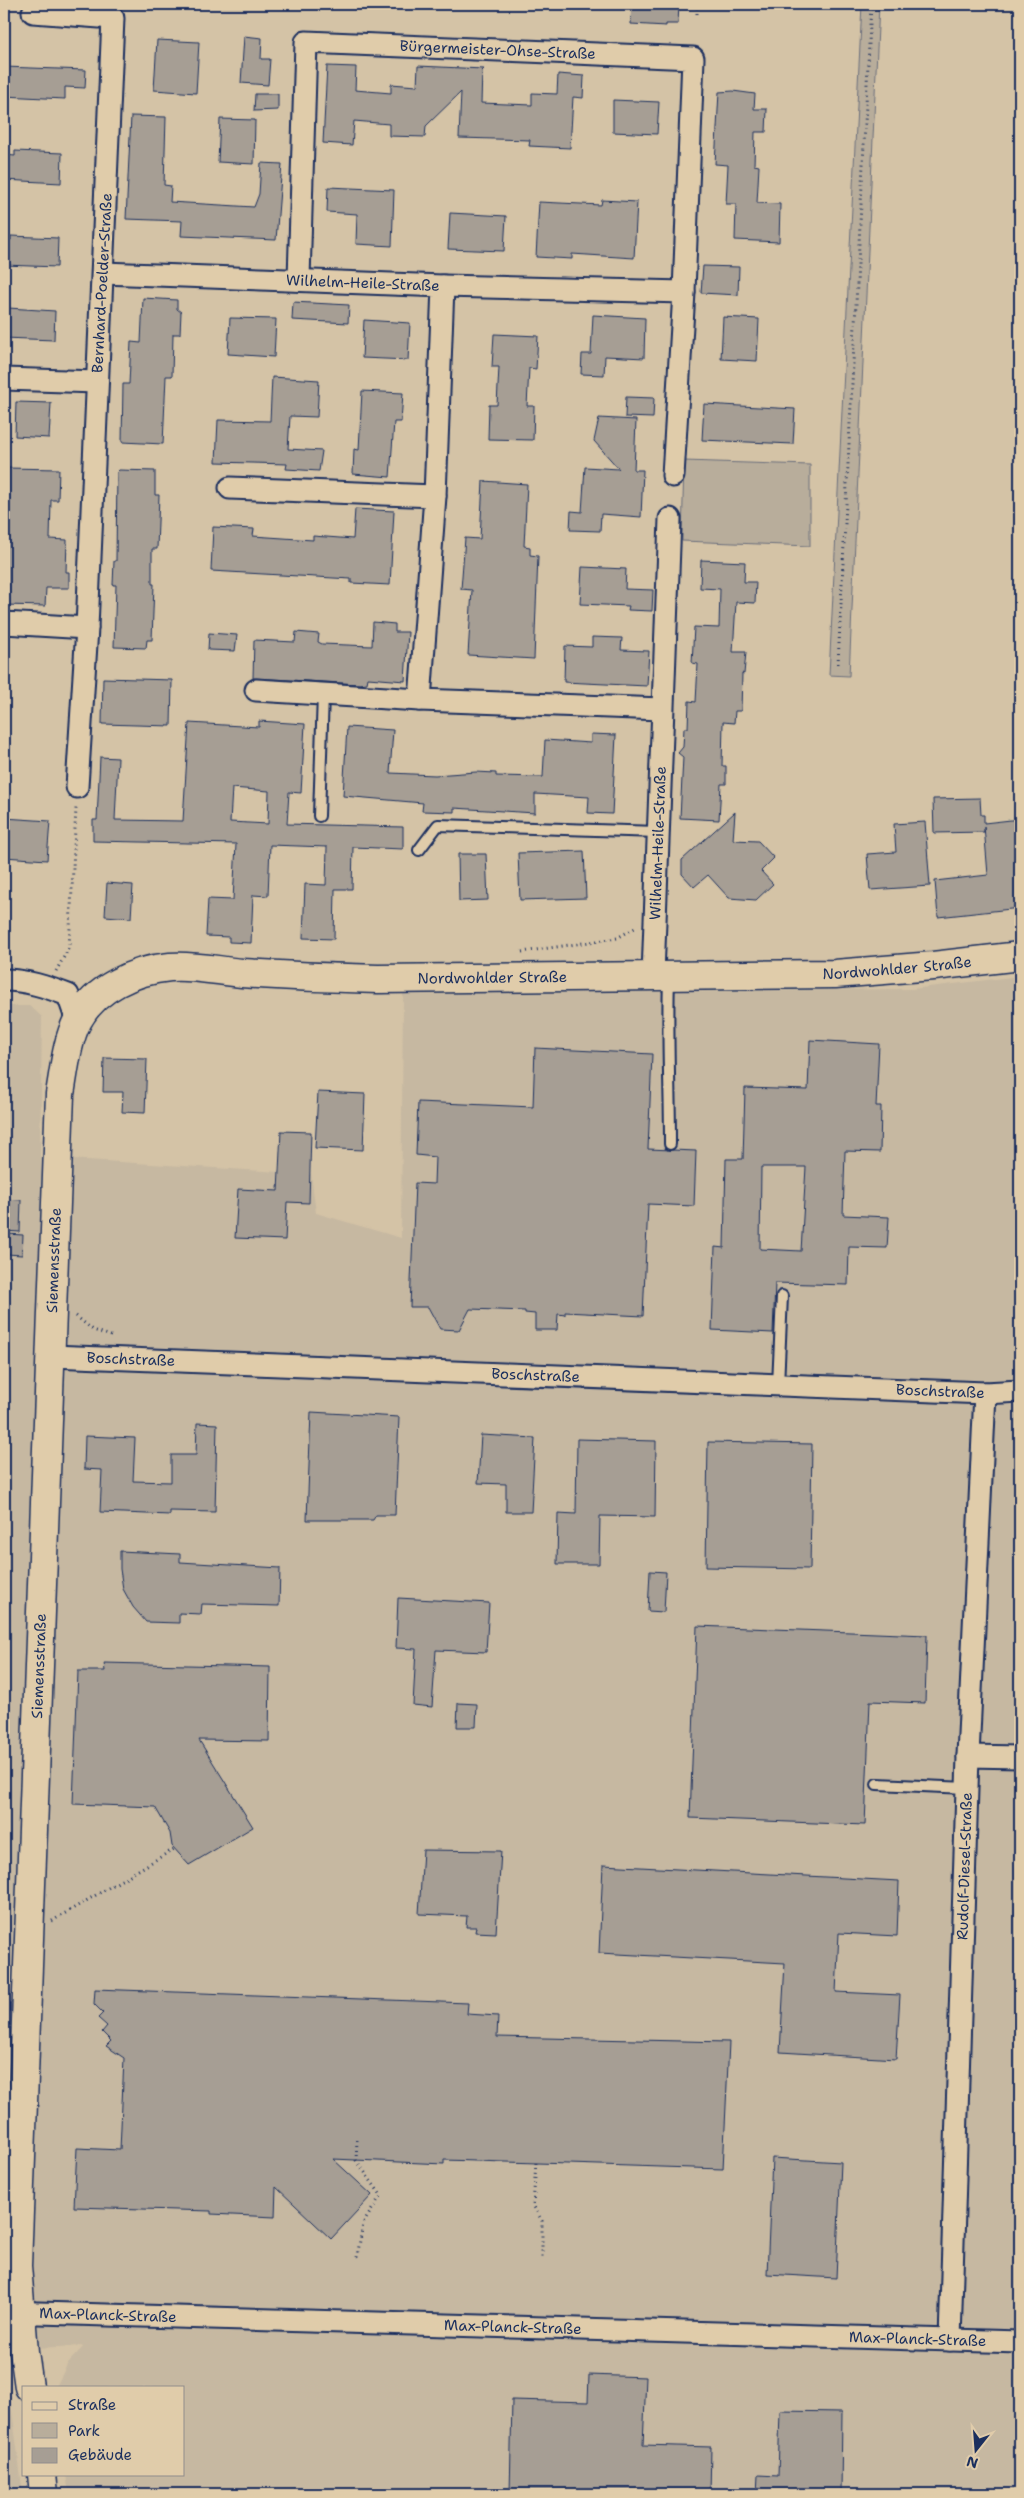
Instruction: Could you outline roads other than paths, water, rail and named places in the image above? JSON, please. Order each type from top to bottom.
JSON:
[{"type":"main road","name":"Nordwohlder Straße","points":[[77,1021],[91,1002],[105,990],[131,976],[170,967],[318,978],[835,974],[933,966],[1020,956]]},
{"type":"main road","name":"Siemensstraße","points":[[29,2386],[12,2312],[17,2266],[60,1094],[67,1057],[77,1021]]},
{"type":"main road","points":[[42,2476],[44,2494]]},
{"type":"street","name":"Bernhard-Poelder-Straße","points":[[33,12],[113,18],[87,628],[77,787]]},
{"type":"street","name":"Bürgermeister-Ohse-Straße","points":[[299,279],[306,42],[693,58],[684,292],[673,476]]},
{"type":"street","name":"Wilhelm-Heile-Straße","points":[[103,273],[443,286],[435,496],[420,700]]},
{"type":"street","points":[[443,286],[684,292]]},
{"type":"street","points":[[4,379],[97,382]]},
{"type":"street","points":[[230,488],[435,496]]},
{"type":"street","name":"Wilhelm-Heile-Straße","points":[[661,975],[658,832],[670,519]]},
{"type":"street","points":[[4,623],[87,628]]},
{"type":"street","points":[[256,690],[420,700],[662,709]]},
{"type":"street","points":[[4,980],[16,980],[48,987],[68,995],[77,1021]]},
{"type":"street","name":"Boschstraße","points":[[51,1356],[985,1393],[1020,1391]]},
{"type":"street","name":"Rudolf-Diesel-Straße","points":[[950,2340],[968,1756],[985,1393]]},
{"type":"street","points":[[968,1756],[1020,1757]]},
{"type":"street","name":"Max-Planck-Straße","points":[[12,2312],[1020,2342]]},
{"type":"lane","points":[[319,816],[323,694]]},
{"type":"lane","points":[[419,850],[438,824],[658,832]]},
{"type":"lane","points":[[661,975],[670,1050],[670,1144]]},
{"type":"lane","points":[[778,1385],[782,1296]]},
{"type":"lane","points":[[877,1784],[967,1788]]}]
